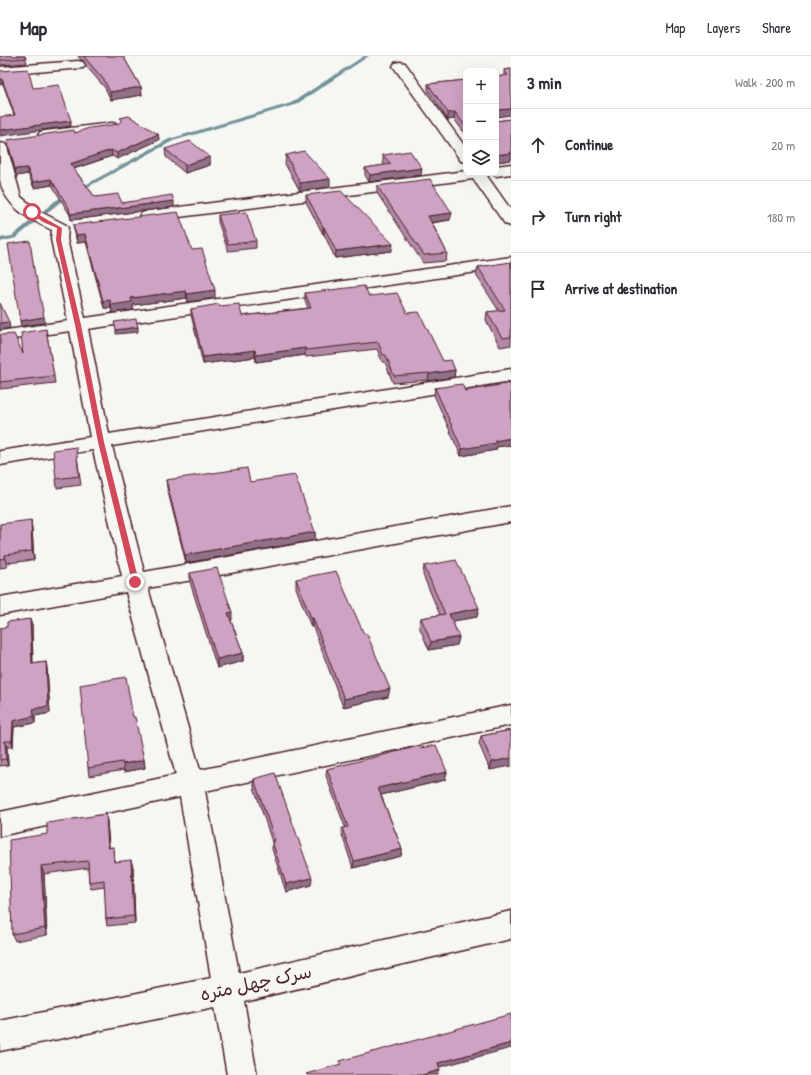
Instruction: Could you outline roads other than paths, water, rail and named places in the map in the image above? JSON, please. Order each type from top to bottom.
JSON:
[{"type":"street","points":[[0,71],[78,64]]},
{"type":"street","points":[[400,66],[452,128],[463,152]]},
{"type":"street","points":[[30,138],[113,126]]},
{"type":"street","points":[[0,142],[15,140]]},
{"type":"street","points":[[0,147],[7,198],[53,222],[58,240],[78,325],[101,442],[135,582],[191,783],[242,1075]]},
{"type":"street","points":[[499,171],[511,169]]},
{"type":"street","points":[[130,218],[463,175]]},
{"type":"street","points":[[481,176],[511,221]]},
{"type":"street","points":[[0,336],[511,262]]},
{"type":"street","points":[[0,458],[511,375]]},
{"type":"street","points":[[0,606],[511,514]]},
{"type":"street","points":[[0,824],[511,715]]},
{"type":"street","name":"سرک چهل متره","points":[[0,1036],[226,990],[511,925]]},
{"type":"waterway","points":[[78,190],[171,140],[293,104],[367,56]]},
{"type":"waterway","points":[[0,240],[14,237],[57,202],[69,195]]}]
